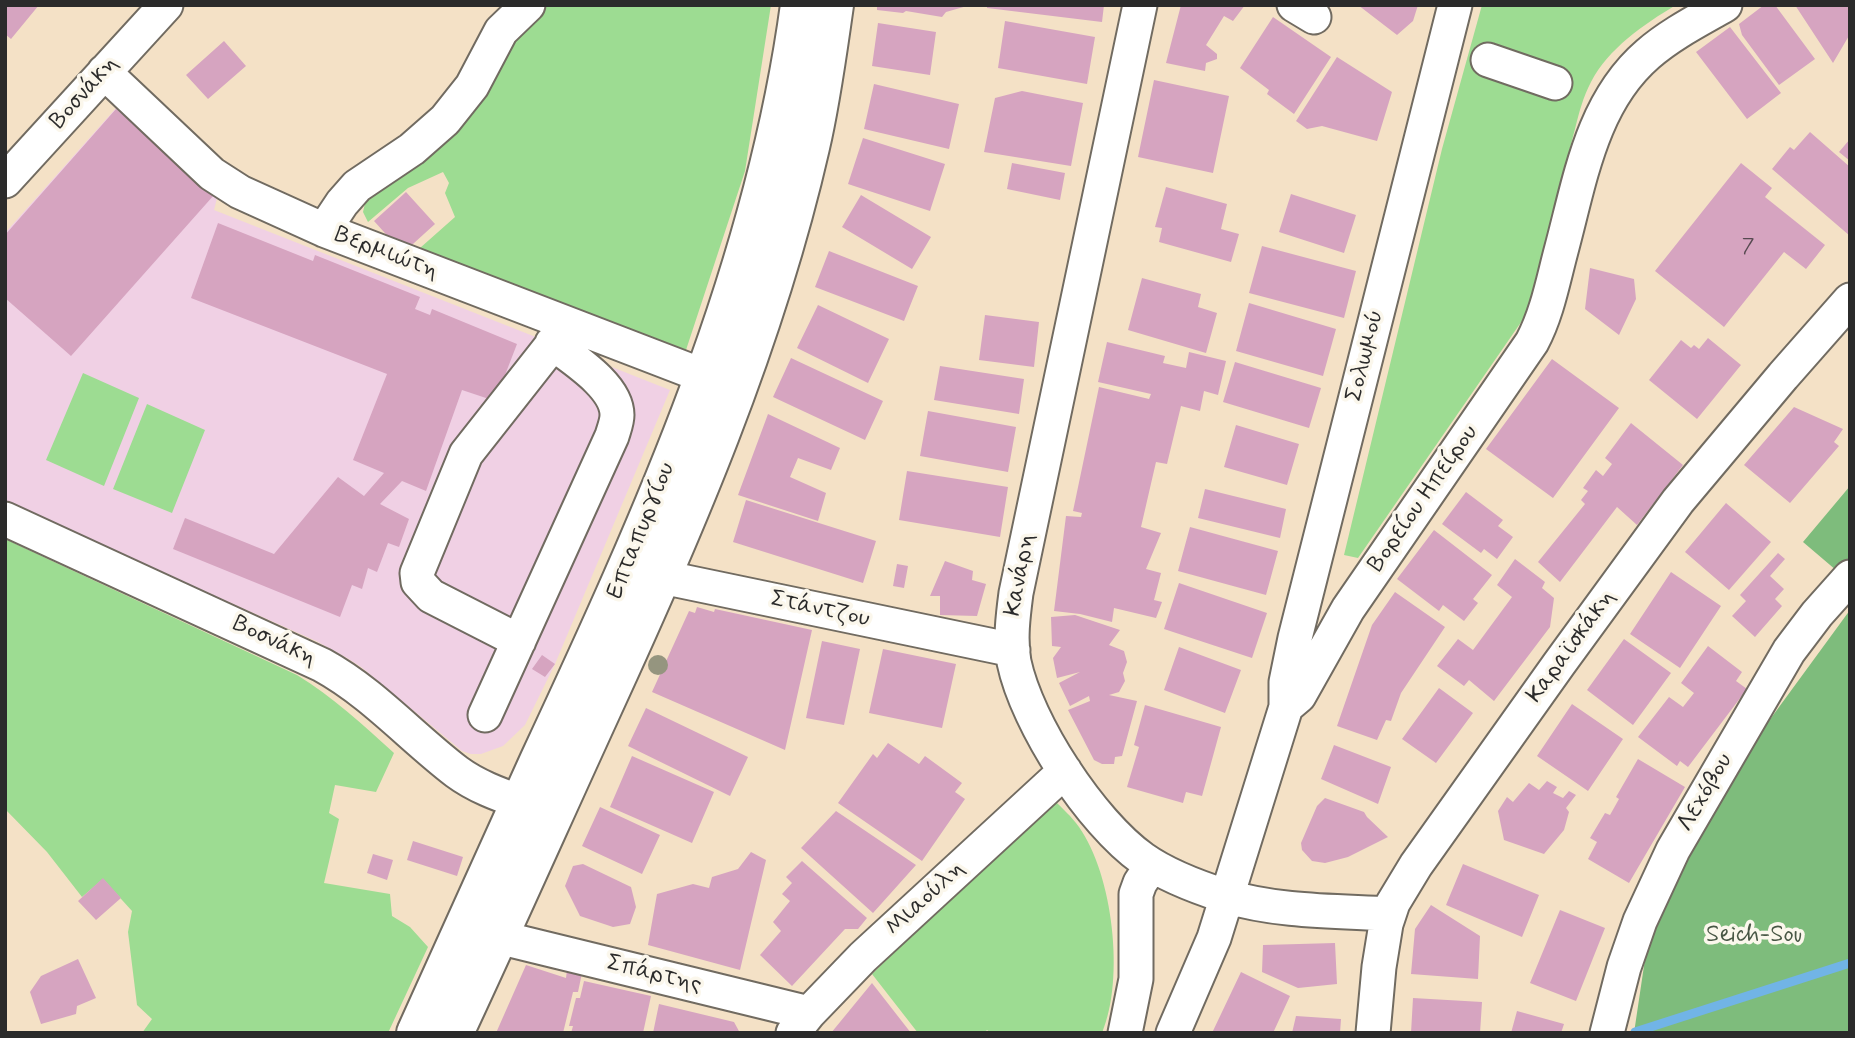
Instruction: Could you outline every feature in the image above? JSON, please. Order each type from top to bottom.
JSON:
[{"type":"main road","name":"Επταπυργίου","points":[[454,1033],[498,937],[645,573],[772,161],[800,5]]},
{"type":"main road","name":"Επταπυργίου","points":[[416,1033],[520,803],[645,573],[737,389],[787,234],[821,98],[834,5]]},
{"type":"street","points":[[324,230],[342,203],[358,186],[412,149],[445,120],[472,86],[501,31],[528,5]]},
{"type":"street","name":"Κανάρη","points":[[1140,5],[1016,593],[1012,627],[1017,672],[1032,713],[1065,771],[1108,825],[1152,865],[1227,897],[1282,908],[1389,914]]},
{"type":"street","name":"Σολωμού","points":[[1286,707],[1286,682],[1295,638],[1455,5]]},
{"type":"street","name":"Βορείου Ηπείρου","points":[[1173,1033],[1207,956],[1286,707],[1299,695],[1348,609],[1532,342],[1547,303],[1594,135],[1609,99],[1630,70],[1649,52],[1725,5]]},
{"type":"street","name":"Βοσνάκη","points":[[5,181],[104,72],[150,11]]},
{"type":"street","points":[[1488,60],[1555,83]]},
{"type":"street","name":"Βερμιώτη","points":[[104,72],[212,174],[240,192],[560,333],[704,376]]},
{"type":"street","name":"Καραϊσκάκη","points":[[1373,1033],[1378,967],[1389,914],[1416,864],[1678,501],[1774,385],[1850,300]]},
{"type":"street","points":[[485,715],[519,641],[612,436],[617,414],[614,401],[560,333],[466,454],[417,573],[418,582],[431,596],[519,641]]},
{"type":"street","name":"Βοσνάκη","points":[[5,519],[345,677],[458,773],[520,803]]},
{"type":"street","name":"Στάντζου","points":[[645,573],[1013,650]]},
{"type":"street","name":"Λεχόβου","points":[[1607,1033],[1624,967],[1640,921],[1673,850],[1789,651],[1850,577]]},
{"type":"street","name":"Μιαούλη","points":[[801,1023],[863,957],[1065,771]]},
{"type":"street","points":[[1125,1033],[1136,979],[1136,894],[1152,865]]},
{"type":"street","name":"Σπάρτης","points":[[498,937],[801,1023]]},
{"type":"shaded area","points":[[117,107],[217,198],[214,210],[670,390],[555,664],[525,725],[503,746],[481,754],[462,751],[361,667],[316,641],[5,502],[5,233]]},
{"type":"green space","points":[[548,5],[771,5],[745,171],[686,350],[420,248],[455,217],[445,193],[449,183],[443,172],[408,188],[368,222],[363,212],[366,199],[510,44],[536,10]]},
{"type":"green space","points":[[1482,5],[1676,5],[1628,38],[1598,70],[1580,111],[1526,315],[1358,558],[1344,555],[1442,149]]},
{"type":"green space","points":[[83,373],[139,398],[104,486],[46,460]]},
{"type":"green space","points":[[147,404],[205,430],[172,513],[113,489]]},
{"type":"green space","points":[[1850,486],[1850,582],[1803,542]]},
{"type":"green space","points":[[5,539],[297,675],[335,702],[394,753],[376,792],[335,785],[329,813],[339,819],[324,883],[390,894],[392,916],[410,927],[428,947],[388,1033],[142,1033],[152,1019],[137,1005],[128,932],[132,911],[103,879],[82,897],[47,852],[5,809]]},
{"type":"green space","name":"Seich-Sou","points":[[1850,610],[1850,1033],[1634,1033],[1648,939],[1688,851],[1752,744]]},
{"type":"green space","points":[[1053,799],[1076,823],[1091,847],[1107,899],[1112,928],[1113,985],[1102,1033],[991,1033],[987,1030],[984,1033],[918,1033],[872,974]]},
{"type":"building","points":[[5,5],[39,5],[11,39],[5,34]]},
{"type":"building","points":[[877,5],[967,6],[946,12],[942,17],[906,11],[903,13],[877,10]]},
{"type":"building","points":[[987,5],[1104,5],[1102,22],[987,8]]},
{"type":"building","points":[[1181,5],[1245,5],[1233,21],[1224,16],[1206,45],[1217,54],[1217,59],[1206,63],[1205,71],[1166,63]]},
{"type":"building","points":[[1358,5],[1418,5],[1413,21],[1397,35]]},
{"type":"building","points":[[1764,5],[1775,5],[1815,59],[1779,85],[1742,35],[1739,24]]},
{"type":"building","points":[[1795,5],[1850,5],[1850,34],[1833,63]]},
{"type":"building","points":[[1273,17],[1331,57],[1294,114],[1267,94],[1269,90],[1240,68]]},
{"type":"building","points":[[1005,21],[1095,37],[1087,84],[998,68]]},
{"type":"building","points":[[878,23],[936,32],[930,75],[872,66]]},
{"type":"building","points":[[1730,27],[1781,93],[1747,119],[1696,52]]},
{"type":"building","points":[[224,41],[246,66],[208,99],[186,75]]},
{"type":"building","points":[[1337,57],[1392,92],[1377,141],[1322,126],[1307,129],[1296,121]]},
{"type":"building","points":[[1154,80],[1229,96],[1213,173],[1138,157]]},
{"type":"building","points":[[874,84],[959,104],[949,149],[864,129]]},
{"type":"building","points":[[1022,91],[1083,103],[1071,166],[984,152],[995,98]]},
{"type":"building","points":[[116,109],[214,195],[71,356],[5,298],[5,235]]},
{"type":"building","points":[[1810,132],[1850,167],[1850,236],[1772,169],[1790,147],[1794,150]]},
{"type":"building","points":[[863,138],[945,164],[930,211],[848,184]]},
{"type":"building","points":[[1850,139],[1850,161],[1839,152]]},
{"type":"building","points":[[1012,163],[1065,173],[1060,200],[1007,189]]},
{"type":"building","points":[[1741,163],[1772,188],[1765,197],[1825,245],[1806,269],[1784,252],[1724,327],[1655,271]]},
{"type":"building","points":[[1166,187],[1227,204],[1221,229],[1239,234],[1231,262],[1159,242],[1162,228],[1155,227]]},
{"type":"building","points":[[406,192],[435,224],[403,253],[374,221]]},
{"type":"building","points":[[1291,194],[1356,215],[1344,253],[1279,232]]},
{"type":"building","points":[[861,195],[931,237],[912,269],[842,227]]},
{"type":"building","points":[[218,223],[313,261],[315,255],[420,297],[415,309],[430,315],[432,309],[517,344],[495,401],[462,390],[426,491],[402,481],[380,504],[409,519],[399,547],[388,543],[377,572],[368,568],[362,589],[352,585],[340,617],[173,549],[185,518],[274,554],[338,477],[364,496],[384,473],[353,460],[387,374],[191,298]]},
{"type":"building","points":[[1262,246],[1356,271],[1344,318],[1249,293]]},
{"type":"building","points":[[829,251],[918,286],[904,321],[815,287]]},
{"type":"building","points":[[1590,268],[1634,279],[1636,299],[1619,335],[1585,309]]},
{"type":"building","points":[[1142,278],[1201,294],[1198,307],[1217,313],[1206,353],[1128,330]]},
{"type":"building","points":[[1249,303],[1336,329],[1323,376],[1236,351]]},
{"type":"building","points":[[818,305],[889,339],[868,383],[797,348]]},
{"type":"building","points":[[985,315],[1039,322],[1034,367],[979,360]]},
{"type":"building","points":[[1708,338],[1741,365],[1697,419],[1649,380],[1681,340],[1691,348],[1694,345],[1699,349]]},
{"type":"building","points":[[1107,342],[1165,356],[1163,363],[1186,368],[1189,352],[1226,361],[1218,395],[1204,391],[1200,411],[1181,406],[1167,464],[1156,462],[1141,527],[1161,533],[1146,569],[1161,573],[1154,600],[1162,602],[1156,618],[1114,608],[1112,622],[1054,611],[1066,516],[1081,517],[1082,513],[1073,511],[1099,387],[1149,399],[1151,394],[1098,382]]},
{"type":"building","points":[[791,358],[883,401],[865,440],[773,397]]},
{"type":"building","points":[[1552,359],[1619,408],[1553,498],[1486,449]]},
{"type":"building","points":[[1235,362],[1321,388],[1309,428],[1223,402]]},
{"type":"building","points":[[940,366],[1024,379],[1019,414],[934,400]]},
{"type":"building","points":[[1794,407],[1843,429],[1834,442],[1839,446],[1790,503],[1744,465]]},
{"type":"building","points":[[928,411],[1016,427],[1008,472],[920,456]]},
{"type":"building","points":[[768,414],[840,448],[831,470],[798,458],[790,477],[826,493],[818,521],[738,495]]},
{"type":"building","points":[[1631,423],[1683,465],[1637,525],[1617,507],[1560,582],[1538,562],[1585,504],[1581,500],[1588,491],[1583,488],[1596,470],[1603,476],[1612,464],[1605,458]]},
{"type":"building","points":[[1236,425],[1299,444],[1287,485],[1224,467]]},
{"type":"building","points":[[907,471],[1008,487],[1000,537],[899,520]]},
{"type":"building","points":[[1205,489],[1286,509],[1280,538],[1198,518]]},
{"type":"building","points":[[1466,492],[1503,520],[1498,526],[1513,537],[1497,559],[1484,549],[1481,553],[1442,524]]},
{"type":"building","points":[[746,500],[876,541],[863,583],[733,542]]},
{"type":"building","points":[[1726,503],[1771,542],[1729,590],[1685,552]]},
{"type":"building","points":[[1190,527],[1278,551],[1266,595],[1178,571]]},
{"type":"building","points":[[1434,530],[1492,575],[1473,599],[1478,603],[1464,621],[1443,605],[1439,611],[1397,579]]},
{"type":"building","points":[[1778,553],[1785,559],[1770,576],[1784,589],[1775,599],[1782,606],[1755,637],[1732,616],[1746,601],[1740,595]]},
{"type":"building","points":[[1515,559],[1545,582],[1542,588],[1554,598],[1550,627],[1494,701],[1469,680],[1464,686],[1437,666],[1458,639],[1473,650],[1512,597],[1497,585]]},
{"type":"building","points":[[945,561],[973,571],[972,580],[986,584],[977,616],[940,615],[940,596],[930,596]]},
{"type":"building","points":[[897,564],[908,566],[904,588],[893,586]]},
{"type":"building","points":[[1671,572],[1721,606],[1680,668],[1630,634]]},
{"type":"building","points":[[1179,583],[1267,613],[1252,658],[1164,629]]},
{"type":"building","points":[[1395,592],[1445,627],[1401,693],[1391,721],[1386,720],[1377,740],[1337,726],[1372,625]]},
{"type":"building","points":[[697,607],[812,630],[785,750],[652,692],[689,611],[695,613]]},
{"type":"building","points":[[1075,615],[1120,630],[1109,645],[1124,651],[1127,662],[1123,673],[1125,681],[1119,692],[1109,695],[1137,701],[1122,756],[1115,757],[1114,764],[1102,764],[1094,760],[1068,710],[1090,701],[1089,696],[1070,706],[1059,683],[1080,672],[1057,678],[1053,658],[1061,647],[1052,646],[1051,617]]},
{"type":"building","points":[[1624,639],[1671,673],[1633,725],[1587,690]]},
{"type":"building","points":[[822,641],[860,649],[844,725],[806,718]]},
{"type":"building","points":[[1708,646],[1742,672],[1736,681],[1747,689],[1688,767],[1680,761],[1677,766],[1638,737],[1669,697],[1683,707],[1694,693],[1681,683]]},
{"type":"building","points":[[1179,647],[1241,670],[1225,713],[1164,690]]},
{"type":"building","points":[[883,649],[956,664],[942,728],[869,713]]},
{"type":"building","points":[[542,655],[555,664],[545,677],[532,669]]},
{"type":"building","points":[[1439,688],[1473,713],[1436,763],[1402,739]]},
{"type":"building","points":[[1572,704],[1623,739],[1588,791],[1537,756]]},
{"type":"building","points":[[1145,705],[1221,727],[1202,796],[1186,792],[1183,803],[1127,787],[1139,747],[1134,745]]},
{"type":"building","points":[[646,708],[748,757],[730,796],[628,746]]},
{"type":"building","points":[[888,743],[919,764],[925,756],[962,783],[955,792],[965,799],[922,861],[838,803],[873,754],[877,758]]},
{"type":"building","points":[[1334,745],[1391,767],[1378,804],[1321,779]]},
{"type":"building","points":[[632,756],[714,792],[692,843],[610,807]]},
{"type":"building","points":[[1638,759],[1685,787],[1629,883],[1588,859],[1597,842],[1590,838],[1605,813],[1610,815],[1619,799],[1616,797]]},
{"type":"building","points":[[1547,781],[1557,787],[1553,793],[1563,798],[1569,791],[1576,795],[1566,808],[1569,812],[1564,830],[1544,854],[1504,840],[1498,811],[1507,797],[1513,802],[1529,783],[1539,790]]},
{"type":"building","points":[[1325,798],[1364,812],[1388,837],[1348,857],[1325,863],[1312,861],[1302,850],[1301,843],[1317,806]]},
{"type":"building","points":[[600,807],[660,835],[642,874],[582,846]]},
{"type":"building","points":[[836,811],[916,865],[873,913],[801,848]]},
{"type":"building","points":[[413,841],[463,857],[457,876],[407,860]]},
{"type":"building","points":[[751,852],[766,860],[740,970],[648,945],[657,894],[693,884],[709,888],[712,877],[738,869]]},
{"type":"building","points":[[373,854],[393,860],[387,880],[367,873]]},
{"type":"building","points":[[802,861],[867,918],[858,929],[845,929],[792,986],[760,955],[781,931],[773,922],[790,901],[782,894],[792,883],[786,877]]},
{"type":"building","points":[[583,864],[631,887],[636,907],[630,924],[613,927],[580,916],[565,886],[573,866]]},
{"type":"building","points":[[1463,864],[1539,895],[1522,937],[1446,905]]},
{"type":"building","points":[[103,878],[121,898],[96,920],[78,901]]},
{"type":"building","points":[[1431,905],[1480,936],[1478,979],[1411,974],[1415,929]]},
{"type":"building","points":[[1560,910],[1605,928],[1576,1001],[1530,983]]},
{"type":"building","points":[[1335,943],[1337,984],[1298,988],[1262,972],[1263,945]]},
{"type":"building","points":[[78,959],[96,998],[77,1006],[76,1014],[41,1024],[30,992],[41,976]]},
{"type":"building","points":[[526,965],[566,978],[567,970],[582,973],[578,992],[573,992],[563,1033],[496,1033]]},
{"type":"building","points":[[1241,972],[1290,996],[1273,1033],[1212,1033]]},
{"type":"building","points":[[584,981],[651,996],[643,1033],[571,1033],[573,1026],[569,1026],[576,998],[580,998]]},
{"type":"building","points":[[872,983],[911,1033],[831,1033]]},
{"type":"building","points":[[1413,998],[1482,1002],[1480,1033],[1411,1033]]},
{"type":"building","points":[[659,1004],[734,1022],[740,1033],[653,1033]]},
{"type":"building","points":[[1517,1011],[1564,1024],[1561,1033],[1511,1033]]},
{"type":"building","points":[[1296,1016],[1341,1019],[1340,1033],[1292,1033]]},
{"type":"waterway","points":[[1635,1032],[1850,963]]}]
